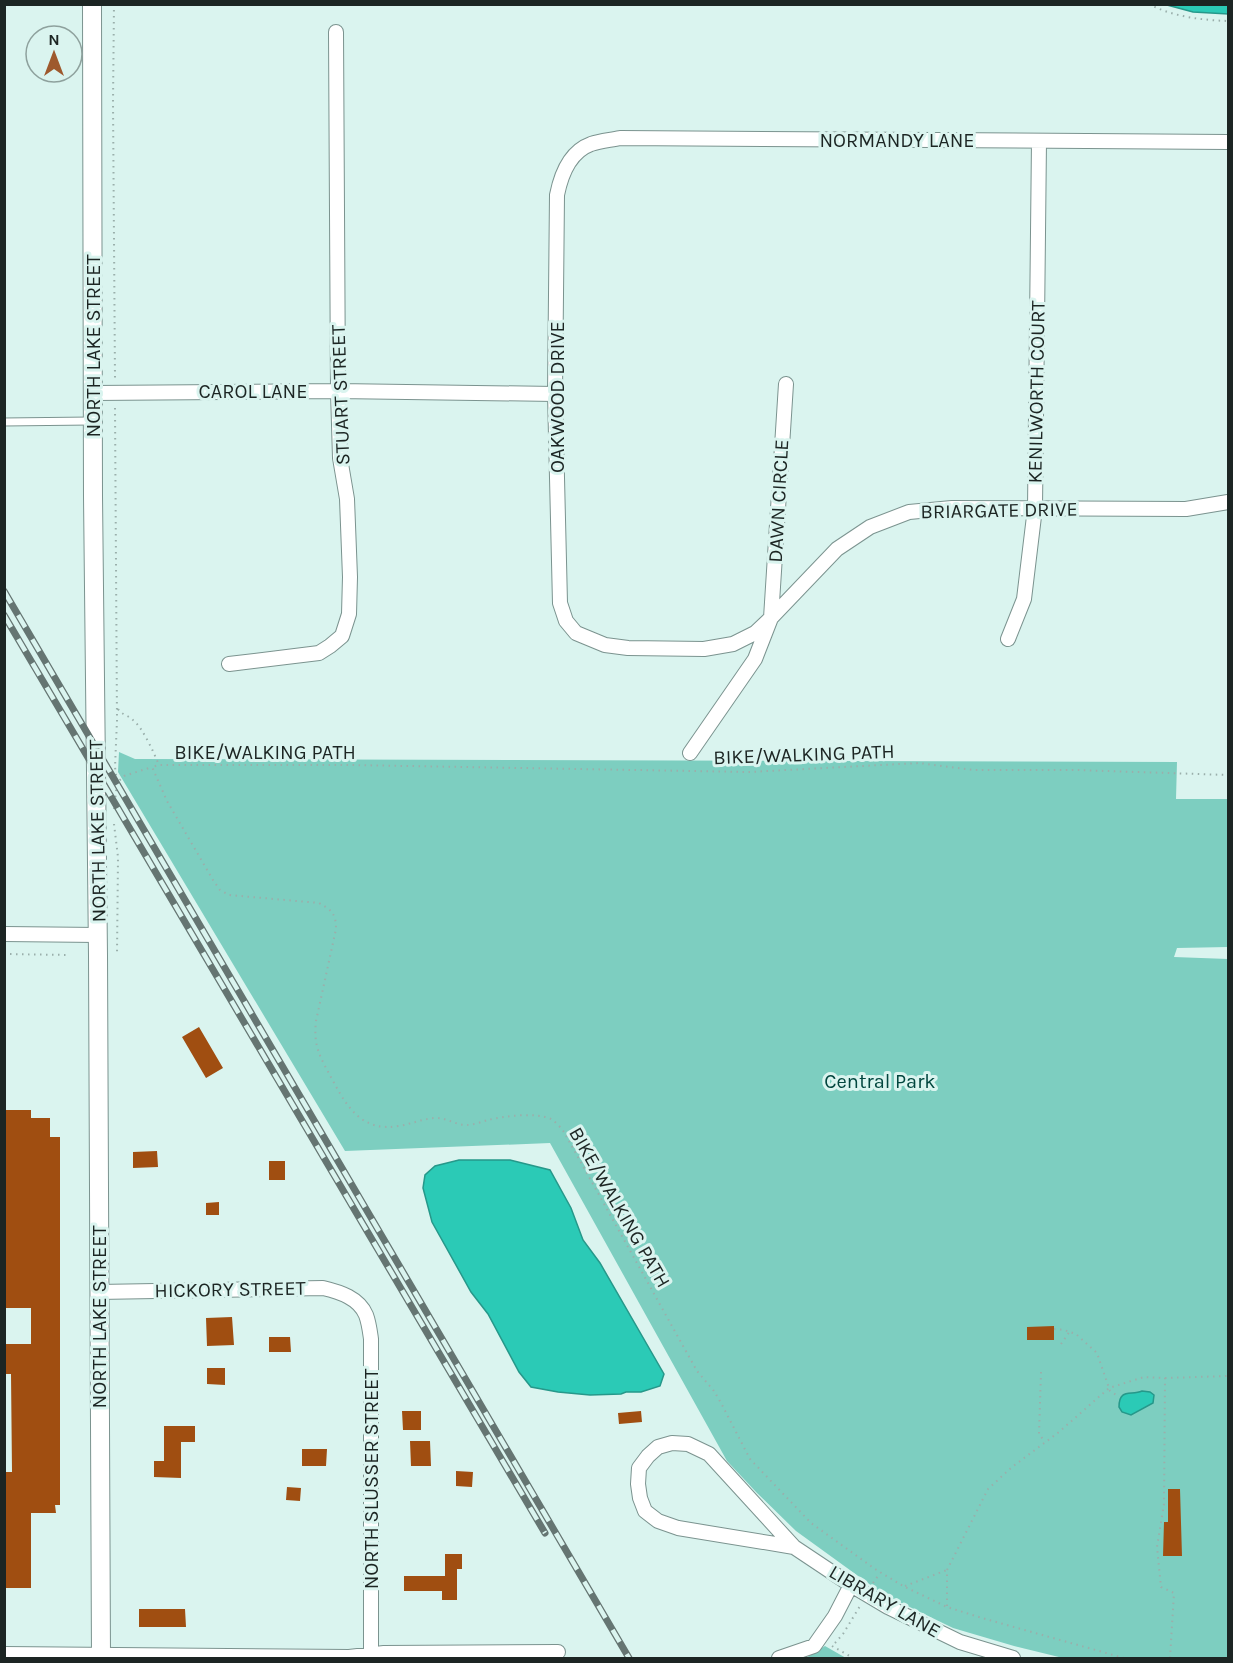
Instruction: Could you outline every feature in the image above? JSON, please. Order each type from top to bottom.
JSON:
[{"type":"street","name":"NORTH LAKE STREET","points":[[93,5],[93,508],[98,935],[101,1657]]},
{"type":"street","name":"STUART STREET","points":[[229,664],[319,653],[342,636],[350,614],[347,499],[340,458],[338,391],[336,32]]},
{"type":"street","name":"NORMANDY LANE","points":[[572,159],[580,150],[591,144],[620,138],[1228,142]]},
{"type":"street","name":"KENILWORTH COURT","points":[[1008,639],[1024,599],[1035,508],[1039,141]]},
{"type":"street","name":"OAKWOOD DRIVE","points":[[572,159],[564,168],[557,195],[555,394],[560,603],[566,621],[576,633]]},
{"type":"street","name":"DAWN CIRCLE","points":[[771,618],[786,384]]},
{"type":"street","name":"CAROL LANE","points":[[94,393],[338,391],[555,394]]},
{"type":"street","name":"BRIARGATE DRIVE","points":[[576,633],[605,645],[628,648],[704,649],[733,644],[755,633],[837,549],[870,526],[909,512],[952,508],[1186,509],[1228,502]]},
{"type":"street","name":"BRIARGATE DRIVE","points":[[690,753],[755,659],[771,618]]},
{"type":"street","points":[[4,934],[98,935]]},
{"type":"street","name":"HICKORY STREET","points":[[98,1292],[323,1288],[342,1293],[357,1303]]},
{"type":"street","name":"NORTH SLUSSER STREET","points":[[357,1303],[366,1315],[372,1339],[371,1657]]},
{"type":"street","name":"LIBRARY LANE","points":[[795,1547],[678,1528],[658,1521],[645,1511],[640,1498],[639,1468],[658,1447],[672,1443],[688,1444],[709,1454],[795,1547],[851,1585],[888,1607],[960,1642],[1013,1659]]},
{"type":"street","points":[[779,1659],[814,1646],[835,1616],[851,1585]]},
{"type":"street","points":[[4,1654],[101,1657],[371,1657],[384,1653],[558,1652]]},
{"type":"lane","points":[[4,423],[94,421]]},
{"type":"path","points":[[1149,4],[1172,14],[1228,21]]},
{"type":"path","points":[[117,708],[119,712],[131,718],[138,725],[159,765]]},
{"type":"path","points":[[117,720],[123,715]]},
{"type":"path","name":"BIKE/WALKING PATH","points":[[1124,1659],[947,1607],[903,1586],[875,1569],[811,1523],[750,1459],[714,1391],[697,1371],[564,1132],[553,1120],[540,1116],[522,1116],[490,1119],[467,1125],[435,1118],[385,1128],[358,1118],[343,1100],[318,1052],[314,1036],[336,929],[336,919],[327,908],[319,903],[229,895],[220,890],[167,801],[152,767],[159,765],[350,765],[749,772],[919,763],[973,770],[1077,770],[1228,775]]},
{"type":"path","points":[[114,811],[117,783],[124,776],[152,767]]},
{"type":"path","points":[[113,819],[118,857],[117,954]]},
{"type":"path","points":[[4,954],[68,955]]},
{"type":"path","points":[[1054,1329],[1076,1334],[1097,1353],[1108,1388],[1118,1396]]},
{"type":"path","points":[[1061,1344],[1070,1331]]},
{"type":"path","points":[[1041,1372],[1039,1434],[1045,1442]]},
{"type":"path","points":[[947,1607],[947,1570],[988,1489],[1012,1467],[1059,1432],[1108,1388],[1144,1377],[1228,1376]]},
{"type":"path","points":[[1165,1378],[1164,1504],[1157,1547],[1161,1587],[1174,1593],[1170,1659]]},
{"type":"path","points":[[903,1586],[947,1570]]},
{"type":"path","points":[[832,1646],[853,1659]]},
{"type":"green space","name":"Central Park","points":[[119,752],[135,759],[1177,762],[1176,799],[1228,799],[1228,947],[1177,948],[1174,957],[1228,959],[1228,1658],[1063,1658],[1014,1646],[953,1628],[883,1594],[796,1531],[727,1461],[550,1143],[345,1151],[118,772]]},
{"type":"green space","points":[[825,1646],[846,1658],[806,1658]]},
{"type":"shaded area","points":[[1167,5],[1228,5],[1228,14],[1193,12]]},
{"type":"shaded area","points":[[459,1160],[510,1160],[550,1170],[571,1208],[583,1240],[600,1263],[664,1374],[660,1386],[641,1392],[590,1395],[531,1387],[519,1372],[488,1314],[471,1292],[432,1222],[423,1188],[425,1175],[435,1166]]},
{"type":"shaded area","points":[[1142,1391],[1154,1395],[1153,1403],[1131,1415],[1122,1412],[1119,1407],[1121,1397]]},
{"type":"building","points":[[199,1027],[223,1068],[206,1078],[182,1037]]},
{"type":"building","points":[[4,1110],[31,1110],[31,1118],[50,1118],[50,1137],[60,1137],[60,1505],[55,1505],[56,1513],[31,1513],[31,1588],[4,1588],[4,1472],[12,1472],[11,1374],[4,1374],[4,1344],[31,1344],[31,1308],[4,1308]]},
{"type":"building","points":[[157,1151],[158,1167],[133,1168],[133,1152]]},
{"type":"building","points":[[269,1161],[285,1161],[285,1180],[269,1180]]},
{"type":"building","points":[[219,1202],[219,1215],[206,1215],[206,1203]]},
{"type":"building","points":[[232,1317],[234,1345],[207,1346],[206,1318]]},
{"type":"building","points":[[1054,1326],[1054,1340],[1027,1340],[1027,1327]]},
{"type":"building","points":[[269,1337],[290,1337],[291,1352],[269,1352]]},
{"type":"building","points":[[207,1368],[225,1368],[225,1385],[207,1384]]},
{"type":"building","points":[[402,1411],[421,1411],[421,1430],[403,1430]]},
{"type":"building","points":[[641,1411],[642,1422],[619,1424],[618,1413]]},
{"type":"building","points":[[164,1426],[195,1426],[195,1442],[181,1442],[181,1478],[154,1477],[154,1461],[164,1461]]},
{"type":"building","points":[[410,1441],[430,1441],[431,1466],[411,1466]]},
{"type":"building","points":[[302,1449],[327,1449],[326,1466],[302,1466]]},
{"type":"building","points":[[456,1471],[473,1472],[472,1487],[456,1486]]},
{"type":"building","points":[[287,1487],[301,1488],[300,1501],[286,1500]]},
{"type":"building","points":[[1168,1489],[1180,1489],[1182,1556],[1163,1556],[1164,1522],[1168,1522]]},
{"type":"building","points":[[445,1554],[462,1554],[462,1569],[457,1569],[457,1600],[442,1600],[442,1591],[404,1591],[404,1576],[445,1576]]},
{"type":"building","points":[[139,1609],[185,1609],[186,1627],[139,1627]]},
{"type":"railway","points":[[4,591],[629,1658]]},
{"type":"railway","points":[[4,615],[545,1533]]}]
